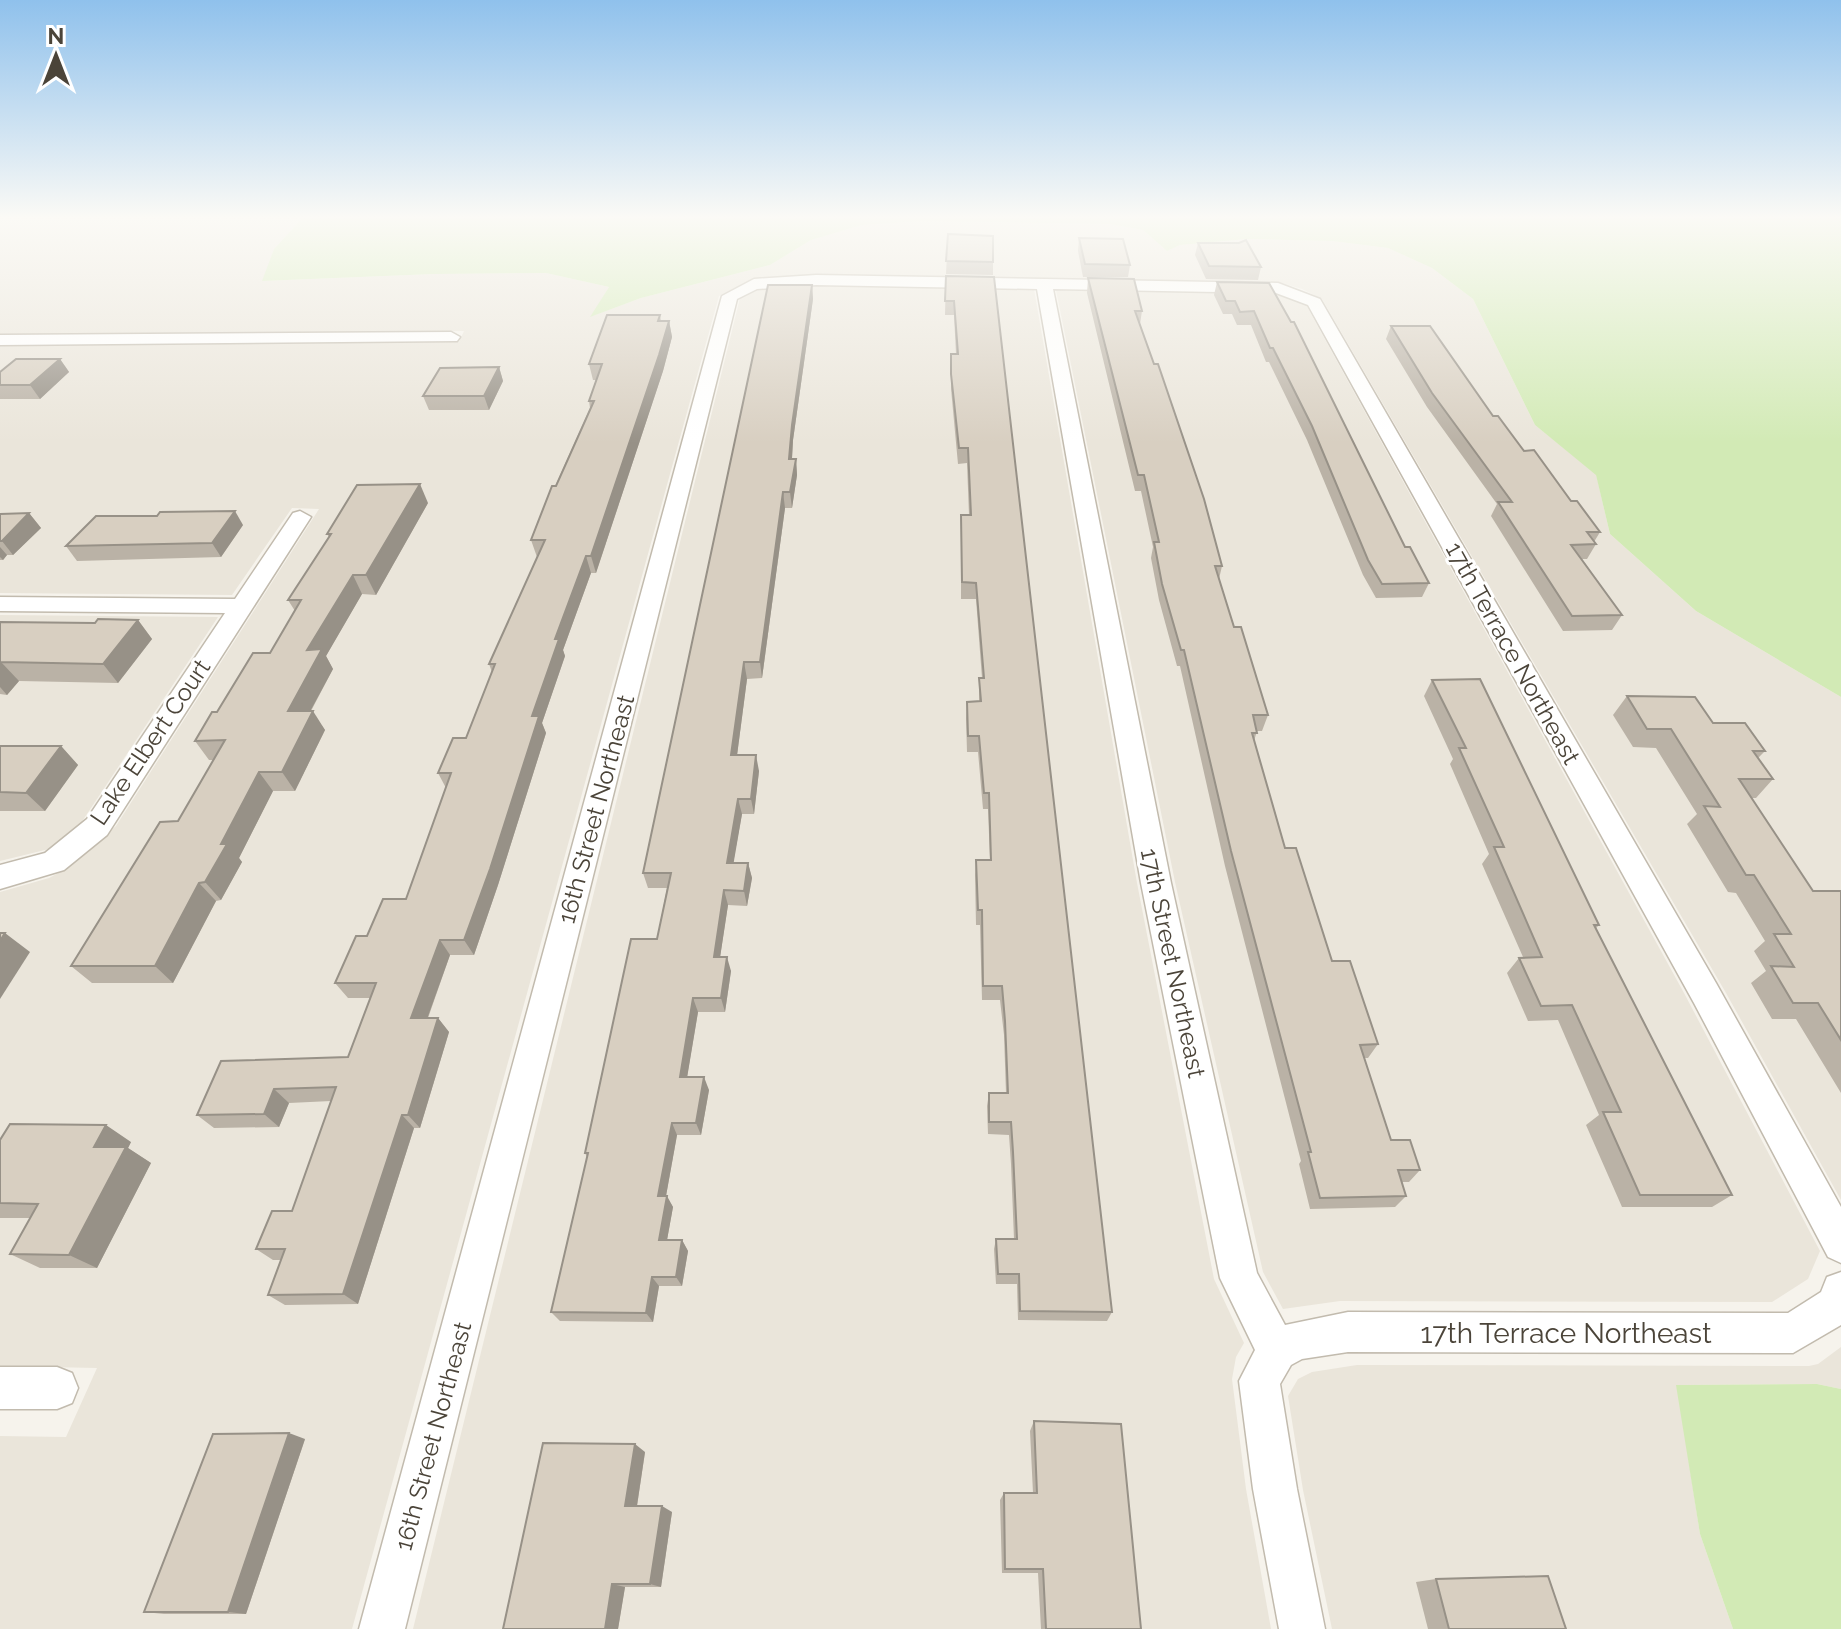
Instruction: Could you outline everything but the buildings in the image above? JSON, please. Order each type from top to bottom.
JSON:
[{"type":"street","name":"16th Street Northeast","points":[[382,1629],[730,296],[740,291]]},
{"type":"street","name":"17th Street Northeast","points":[[1045,291],[1156,883],[1239,1278],[1277,1351]]},
{"type":"street","name":"17th Terrace Northeast","points":[[1291,291],[1314,302],[1705,993],[1841,1244]]},
{"type":"street","points":[[0,340],[451,337]]},
{"type":"street","name":"Lake Elbert Court","points":[[0,877],[54,862],[97,827],[300,517]]},
{"type":"street","points":[[0,604],[240,606]]},
{"type":"street","name":"17th Terrace Northeast","points":[[1277,1351],[1296,1340],[1348,1332],[1793,1333],[1835,1306],[1841,1291]]},
{"type":"street","points":[[1277,1351],[1259,1381],[1275,1489],[1302,1629]]},
{"type":"street","points":[[0,1388],[57,1388]]},
{"type":"shaded area","points":[[0,291],[607,291],[592,316],[668,291],[729,291],[719,296],[352,1629],[0,1629],[0,1436],[66,1437],[97,1368],[0,1366],[0,892],[49,878],[66,869],[116,826],[319,509],[292,508],[232,595],[0,593],[0,346],[459,342],[464,331],[0,335]]},
{"type":"shaded area","points":[[754,291],[1034,291],[1137,883],[1214,1279],[1244,1343],[1236,1357],[1232,1379],[1246,1489],[1271,1629],[413,1629],[740,298]]},
{"type":"shaded area","points":[[1056,291],[1278,293],[1305,303],[1684,993],[1820,1251],[1808,1279],[1772,1302],[1340,1301],[1283,1309],[1263,1272],[1175,882]]},
{"type":"shaded area","points":[[1306,291],[1462,291],[1473,299],[1535,425],[1596,474],[1610,534],[1696,611],[1841,697],[1841,1200],[1726,993],[1322,299]]},
{"type":"shaded area","points":[[0,615],[218,617],[81,823],[49,849],[0,861]]},
{"type":"shaded area","points":[[1841,1347],[1841,1389],[1817,1384],[1677,1385],[1700,1534],[1733,1629],[1332,1629],[1303,1490],[1288,1396],[1298,1379],[1312,1372],[1357,1365],[1809,1366],[1818,1364]]},
{"type":"green space","points":[[606,291],[668,291],[641,298],[590,317]]},
{"type":"green space","points":[[1462,291],[1841,291],[1841,697],[1696,611],[1610,534],[1596,475],[1535,425],[1473,299]]},
{"type":"green space","points":[[1817,1384],[1841,1389],[1841,1629],[1733,1629],[1700,1534],[1676,1385]]}]
